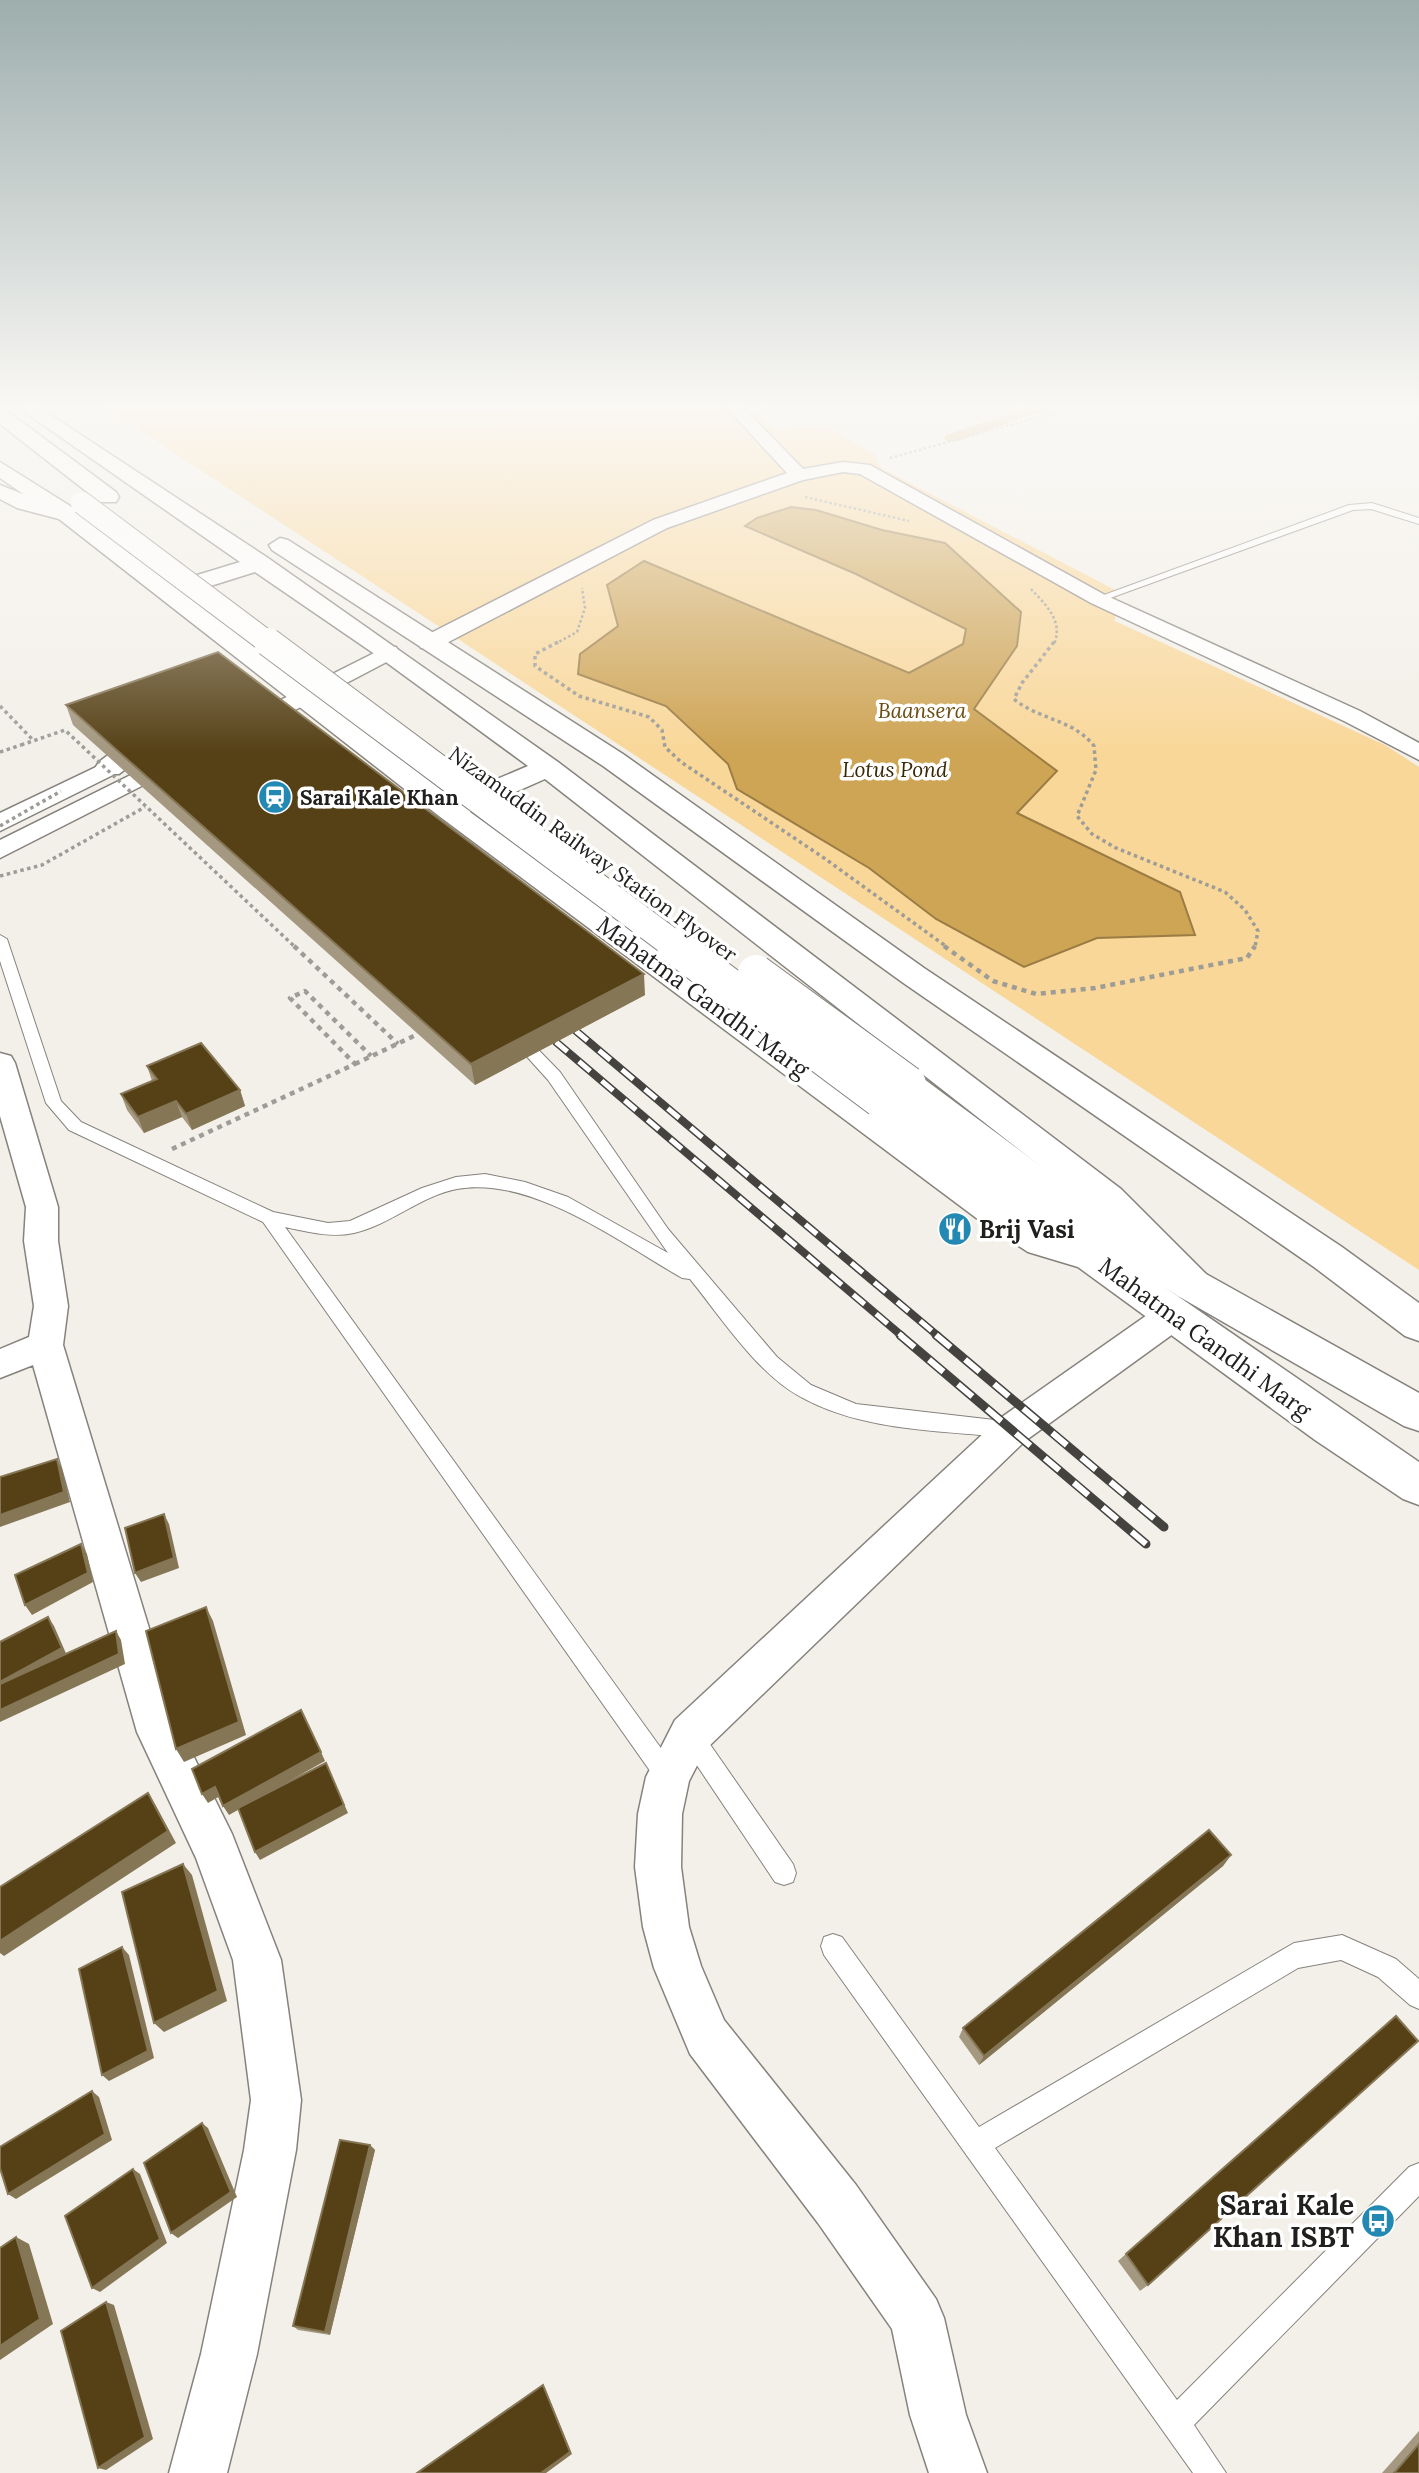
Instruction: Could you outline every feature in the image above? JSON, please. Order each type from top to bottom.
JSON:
[{"type":"main road","name":"Mahatma Gandhi Marg","points":[[77,521],[449,810],[996,1213],[1042,1242],[1091,1256],[1419,1414]]},
{"type":"main road","name":"Nizamuddin Railway Station Flyover","points":[[108,521],[894,1092],[1084,1218],[1182,1300]]},
{"type":"main road","name":"Mahatma Gandhi Marg","points":[[199,521],[388,652],[548,768],[1108,1199],[1182,1300],[1330,1427],[1419,1486]]},
{"type":"main road","points":[[244,521],[613,760],[913,975],[1328,1257],[1419,1325]]},
{"type":"main road","points":[[168,592],[260,562]]},
{"type":"main road","points":[[213,627],[221,645],[219,660]]},
{"type":"main road","points":[[109,768],[163,726],[185,731]]},
{"type":"main road","points":[[449,810],[548,768]]},
{"type":"main road","name":"Nizamuddin Railway Station Flyover","points":[[894,1092],[1091,1256]]},
{"type":"street","points":[[429,643],[668,521]]},
{"type":"street","points":[[956,521],[1098,599],[1352,716],[1419,752]]},
{"type":"street","points":[[227,712],[295,691],[388,652]]},
{"type":"street","points":[[222,738],[295,691]]},
{"type":"street","points":[[0,850],[145,775],[185,731]]},
{"type":"street","points":[[0,824],[109,768]]},
{"type":"street","points":[[0,1063],[42,1207],[41,1241],[51,1306],[45,1345],[159,1732],[216,1850],[257,1959],[276,2100],[270,2150],[229,2354],[198,2473]]},
{"type":"street","points":[[958,2473],[938,2416],[917,2318],[836,2204],[707,2037],[678,1968],[666,1927],[658,1867],[660,1814],[668,1777],[690,1735],[1012,1430],[1182,1300]]},
{"type":"street","points":[[0,1364],[45,1345]]},
{"type":"lane","points":[[1098,599],[1312,521]]},
{"type":"lane","points":[[145,775],[170,787]]},
{"type":"lane","points":[[0,939],[54,1102],[75,1126],[269,1218],[328,1229],[353,1227],[428,1192],[456,1183],[485,1180],[525,1188],[562,1201],[701,1280]]},
{"type":"lane","points":[[506,1025],[554,1076],[662,1234],[770,1362],[804,1391],[854,1412],[1012,1430]]},
{"type":"lane","points":[[269,1218],[668,1777]]},
{"type":"lane","points":[[690,1735],[785,1873]]},
{"type":"lane","points":[[833,1946],[1211,2473]]},
{"type":"lane","points":[[975,2145],[1294,1956],[1342,1947],[1387,1968],[1419,1996]]},
{"type":"lane","points":[[1175,2423],[1419,2177]]},
{"type":"path","points":[[909,521],[920,524]]},
{"type":"path","points":[[570,570],[584,572],[585,608],[577,632],[535,654],[535,666],[579,696],[627,708],[649,717],[662,730],[664,747],[681,762],[824,858],[993,981],[1036,994],[1048,993],[1095,988],[1247,958],[1254,950],[1258,931],[1245,910],[1225,892],[1115,848],[1092,834],[1077,816],[1098,772],[1098,754],[1082,732],[1064,722],[1024,708],[1014,699],[1019,685],[1053,649],[1056,633],[1056,617],[1027,586]]},
{"type":"path","points":[[0,706],[34,741]]},
{"type":"path","points":[[0,752],[65,730],[398,1044]]},
{"type":"path","points":[[0,824],[61,790]]},
{"type":"path","points":[[0,876],[42,865],[145,807]]},
{"type":"path","points":[[355,1064],[289,998],[305,991],[371,1056]]},
{"type":"path","points":[[148,1160],[418,1034]]},
{"type":"green space","name":"Baansera","points":[[279,521],[983,521],[1117,591],[1115,621],[1385,745],[1419,767],[1419,1270]]},
{"type":"water","name":"Lotus Pond","points":[[752,521],[854,521],[945,543],[1021,612],[1017,646],[974,709],[1057,771],[1017,813],[1180,892],[1195,935],[1097,938],[1024,967],[936,919],[869,868],[737,789],[728,764],[666,706],[578,674],[580,654],[618,626],[607,585],[644,561],[909,673],[963,644],[966,629],[856,574],[745,526]]},
{"type":"building","name":"Sarai Kale Khan","points":[[218,652],[644,974],[471,1064],[66,705]]},
{"type":"building","points":[[201,1043],[240,1090],[186,1114],[176,1101],[138,1117],[121,1094],[157,1079],[147,1066]]},
{"type":"building","points":[[57,1459],[64,1492],[0,1515],[0,1477]]},
{"type":"building","points":[[164,1514],[174,1558],[135,1573],[125,1528]]},
{"type":"building","points":[[81,1544],[88,1573],[25,1605],[15,1575]]},
{"type":"building","points":[[206,1607],[239,1722],[176,1749],[146,1631]]},
{"type":"building","points":[[48,1617],[62,1648],[0,1682],[0,1642]]},
{"type":"building","points":[[116,1631],[119,1654],[0,1710],[0,1684]]},
{"type":"building","points":[[301,1710],[321,1752],[223,1806],[215,1787],[202,1794],[192,1769]]},
{"type":"building","points":[[326,1763],[344,1805],[255,1852],[238,1808]]},
{"type":"building","points":[[148,1793],[168,1831],[0,1941],[0,1887]]},
{"type":"building","points":[[1209,1830],[1231,1855],[984,2056],[963,2028]]},
{"type":"building","points":[[183,1864],[218,1991],[154,2023],[122,1892]]},
{"type":"building","points":[[122,1947],[148,2051],[102,2075],[79,1969]]},
{"type":"building","points":[[1396,2016],[1418,2041],[1148,2285],[1126,2254]]},
{"type":"building","points":[[92,2091],[105,2134],[8,2194],[0,2168],[0,2147]]},
{"type":"building","points":[[202,2123],[231,2192],[171,2233],[144,2163]]},
{"type":"building","points":[[340,2140],[370,2145],[325,2332],[293,2326]]},
{"type":"building","points":[[133,2169],[160,2239],[92,2288],[65,2216]]},
{"type":"building","points":[[16,2237],[40,2319],[0,2346],[0,2248]]},
{"type":"building","points":[[106,2302],[145,2437],[98,2468],[61,2331]]},
{"type":"building","points":[[543,2385],[570,2452],[541,2473],[417,2473]]},
{"type":"building","points":[[1419,2444],[1419,2473],[1394,2473]]},
{"type":"railway","points":[[576,1031],[938,1336]]},
{"type":"railway","points":[[556,1042],[902,1336]]},
{"type":"railway","points":[[900,1335],[1146,1544]]},
{"type":"railway","points":[[936,1335],[1164,1527]]},
{"type":"place","name":"Sarai Kale Khan","points":[[275,797]]},
{"type":"place","name":"Brij Vasi","points":[[955,1229]]},
{"type":"place","name":"Sarai Kale Khan ISBT","points":[[1378,2221]]}]
